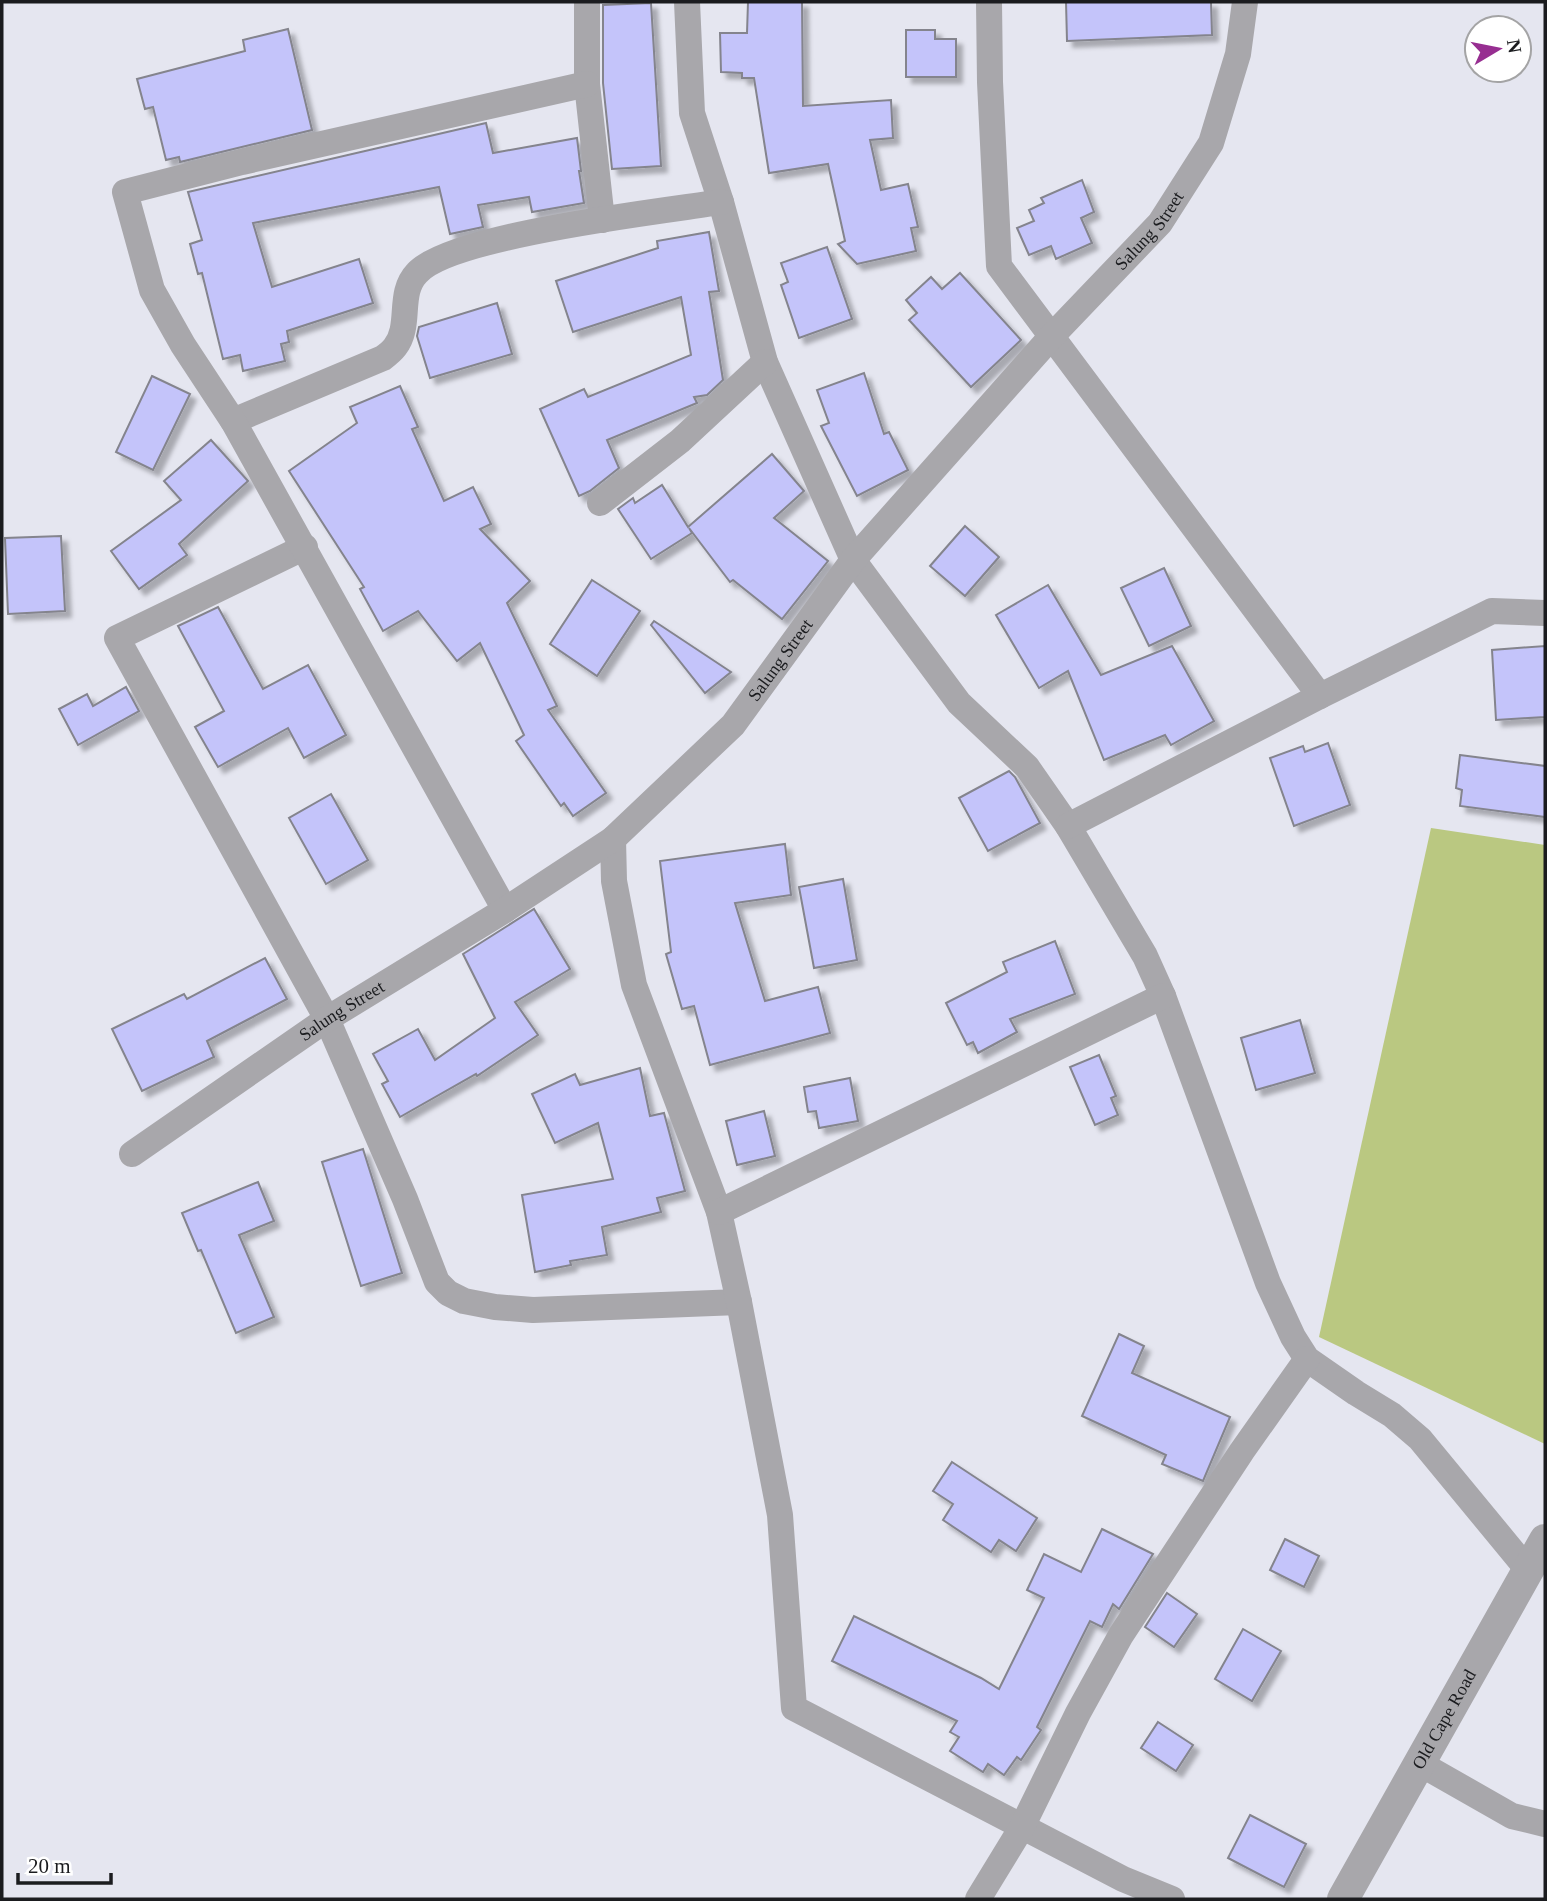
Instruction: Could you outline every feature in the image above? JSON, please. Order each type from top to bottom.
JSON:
[{"type":"street","points":[[587,2],[587,84],[602,220]]},
{"type":"street","points":[[687,2],[692,113],[721,202],[765,362],[853,560],[959,703],[1027,766],[1068,826],[1146,956],[1268,1283],[1293,1337],[1307,1359],[1392,1415],[1420,1439],[1528,1570]]},
{"type":"street","points":[[989,2],[999,266],[1320,695]]},
{"type":"street","name":"Salung Street","points":[[132,1154],[327,1019],[505,910],[613,839],[733,725],[853,560],[1051,337],[1160,223],[1211,143],[1238,54],[1245,2]]},
{"type":"street","points":[[505,910],[305,547],[233,421],[183,345],[152,290],[125,192],[242,162],[587,84]]},
{"type":"street","points":[[233,421],[383,358],[395,347],[404,327],[405,294],[411,281],[419,270],[445,256],[489,242],[602,220],[721,202]]},
{"type":"street","points":[[600,503],[680,441],[765,362]]},
{"type":"street","points":[[305,547],[117,638],[327,1019],[405,1199],[437,1282],[447,1293],[464,1301],[533,1310],[739,1302]]},
{"type":"street","points":[[1068,826],[1320,695],[1492,611],[1545,614]]},
{"type":"street","points":[[613,839],[614,881],[634,985],[719,1212],[739,1302],[780,1515],[794,1709],[1123,1879],[1172,1899]]},
{"type":"street","points":[[719,1212],[1163,996]]},
{"type":"street","points":[[978,1899],[1022,1827],[1077,1713],[1121,1635],[1182,1539],[1307,1359]]},
{"type":"street","name":"Old Cape Road","points":[[1343,1899],[1545,1540]]},
{"type":"street","points":[[1419,1763],[1512,1816],[1545,1824]]},
{"type":"green space","points":[[1431,828],[1545,845],[1545,1444],[1319,1337]]},
{"type":"building","points":[[748,2],[802,2],[803,106],[891,100],[893,138],[870,140],[881,190],[908,184],[918,227],[911,228],[916,251],[857,264],[838,244],[845,241],[828,164],[769,173],[754,78],[742,78],[742,73],[721,72],[720,33],[747,33]]},
{"type":"building","points":[[1066,2],[1211,2],[1212,35],[1067,41]]},
{"type":"building","points":[[651,3],[661,166],[612,169],[603,83],[603,5]]},
{"type":"building","points":[[288,29],[312,130],[180,162],[179,157],[166,160],[153,107],[145,109],[137,79],[245,51],[243,40]]},
{"type":"building","points":[[906,30],[935,30],[935,39],[956,39],[956,77],[906,77]]},
{"type":"building","points":[[486,123],[493,153],[577,138],[584,203],[532,212],[529,197],[478,205],[483,227],[450,234],[439,187],[253,223],[272,287],[359,259],[373,303],[287,331],[289,342],[281,344],[285,361],[243,371],[240,355],[223,359],[202,273],[198,274],[190,244],[202,240],[188,192]]},
{"type":"building","points":[[1082,180],[1094,212],[1081,218],[1092,243],[1056,259],[1051,246],[1029,255],[1017,228],[1034,221],[1029,210],[1044,203],[1041,198]]},
{"type":"building","points":[[709,232],[719,291],[709,292],[723,380],[707,395],[694,397],[697,403],[607,440],[619,468],[590,491],[579,496],[540,409],[584,389],[588,397],[691,355],[681,297],[573,332],[556,281],[658,248],[657,241]]},
{"type":"building","points":[[827,247],[852,319],[799,338],[781,285],[788,282],[781,263]]},
{"type":"building","points":[[960,273],[1021,340],[971,387],[909,320],[917,313],[906,300],[931,277],[942,289]]},
{"type":"building","points":[[497,303],[512,354],[430,378],[417,336],[419,327]]},
{"type":"building","points":[[864,373],[884,434],[889,432],[908,470],[857,496],[821,426],[829,423],[817,390]]},
{"type":"building","points":[[152,376],[190,394],[153,470],[116,452]]},
{"type":"building","points":[[400,386],[418,427],[412,429],[444,501],[473,487],[491,524],[480,529],[530,581],[507,603],[557,706],[548,710],[606,793],[573,816],[564,803],[561,806],[516,741],[524,735],[480,643],[457,661],[418,611],[383,631],[360,589],[364,587],[289,471],[357,423],[350,407]]},
{"type":"building","points":[[211,440],[248,481],[179,544],[187,555],[139,589],[111,551],[181,500],[164,481]]},
{"type":"building","points":[[772,454],[804,491],[774,518],[828,561],[782,619],[733,580],[730,582],[689,528],[692,533],[651,559],[618,509],[633,498],[635,503],[662,485],[688,527]]},
{"type":"building","points":[[965,526],[999,557],[965,596],[930,566]]},
{"type":"building","points":[[61,536],[65,611],[8,614],[5,538]]},
{"type":"building","points":[[1164,568],[1191,626],[1149,646],[1121,588]]},
{"type":"building","points":[[592,580],[640,611],[597,676],[550,644]]},
{"type":"building","points":[[1048,585],[1101,675],[1172,646],[1214,721],[1171,745],[1165,735],[1104,760],[1068,671],[1039,688],[996,615]]},
{"type":"building","points":[[218,607],[263,689],[308,665],[346,735],[304,758],[288,728],[218,767],[195,727],[224,711],[178,626]]},
{"type":"building","points":[[654,621],[731,672],[705,693],[651,625]]},
{"type":"building","points":[[1545,646],[1545,717],[1496,720],[1492,650]]},
{"type":"building","points":[[126,687],[139,711],[78,745],[59,709],[87,694],[93,706]]},
{"type":"building","points":[[1328,743],[1350,805],[1294,826],[1270,758],[1303,746],[1305,752]]},
{"type":"building","points":[[1460,755],[1545,766],[1545,817],[1460,806],[1462,790],[1456,788]]},
{"type":"building","points":[[1009,771],[1040,823],[988,851],[959,798]]},
{"type":"building","points":[[331,794],[368,860],[326,884],[289,818]]},
{"type":"building","points":[[785,844],[791,895],[735,903],[765,1001],[818,987],[830,1033],[710,1065],[694,1006],[682,1009],[666,954],[671,952],[660,861]]},
{"type":"building","points":[[843,879],[857,960],[814,968],[799,887]]},
{"type":"building","points":[[534,909],[570,969],[515,1002],[538,1035],[477,1076],[476,1074],[400,1117],[382,1084],[388,1081],[373,1054],[418,1029],[435,1060],[495,1018],[463,954]]},
{"type":"building","points":[[1055,941],[1075,994],[1010,1019],[1017,1032],[978,1053],[973,1042],[967,1045],[946,1003],[1007,972],[1003,962]]},
{"type":"building","points":[[265,958],[287,999],[207,1041],[214,1057],[142,1091],[112,1029],[184,994],[187,999]]},
{"type":"building","points":[[1300,1020],[1315,1073],[1256,1090],[1241,1038]]},
{"type":"building","points":[[1099,1055],[1116,1096],[1111,1098],[1118,1115],[1095,1125],[1070,1067]]},
{"type":"building","points":[[640,1068],[650,1116],[664,1113],[685,1191],[657,1198],[661,1212],[602,1227],[607,1255],[570,1261],[571,1265],[535,1272],[522,1195],[613,1179],[598,1123],[555,1143],[532,1094],[575,1074],[580,1085]]},
{"type":"building","points":[[850,1078],[858,1121],[819,1128],[816,1111],[808,1112],[804,1087]]},
{"type":"building","points":[[764,1111],[775,1156],[737,1165],[726,1121]]},
{"type":"building","points":[[363,1149],[402,1273],[361,1286],[322,1162]]},
{"type":"building","points":[[258,1182],[274,1221],[239,1235],[274,1317],[236,1333],[201,1250],[198,1251],[182,1213]]},
{"type":"building","points":[[1119,1334],[1144,1346],[1132,1373],[1230,1417],[1203,1481],[1162,1464],[1166,1455],[1082,1416]]},
{"type":"building","points":[[952,1462],[1037,1518],[1016,1551],[999,1540],[991,1552],[943,1520],[953,1504],[933,1491]]},
{"type":"building","points":[[1102,1529],[1153,1554],[1119,1609],[1113,1604],[1102,1627],[1090,1621],[1037,1727],[1041,1730],[1021,1760],[1017,1757],[1004,1775],[988,1764],[983,1772],[950,1751],[959,1737],[950,1732],[957,1721],[832,1661],[854,1616],[999,1689],[1044,1598],[1027,1590],[1044,1554],[1081,1572]]},
{"type":"building","points":[[1285,1539],[1319,1556],[1304,1587],[1270,1570]]},
{"type":"building","points":[[1167,1593],[1197,1614],[1174,1647],[1145,1627]]},
{"type":"building","points":[[1243,1629],[1281,1651],[1252,1701],[1215,1679]]},
{"type":"building","points":[[1158,1722],[1193,1745],[1176,1771],[1141,1748]]},
{"type":"building","points":[[1250,1815],[1306,1844],[1284,1887],[1228,1858]]}]
